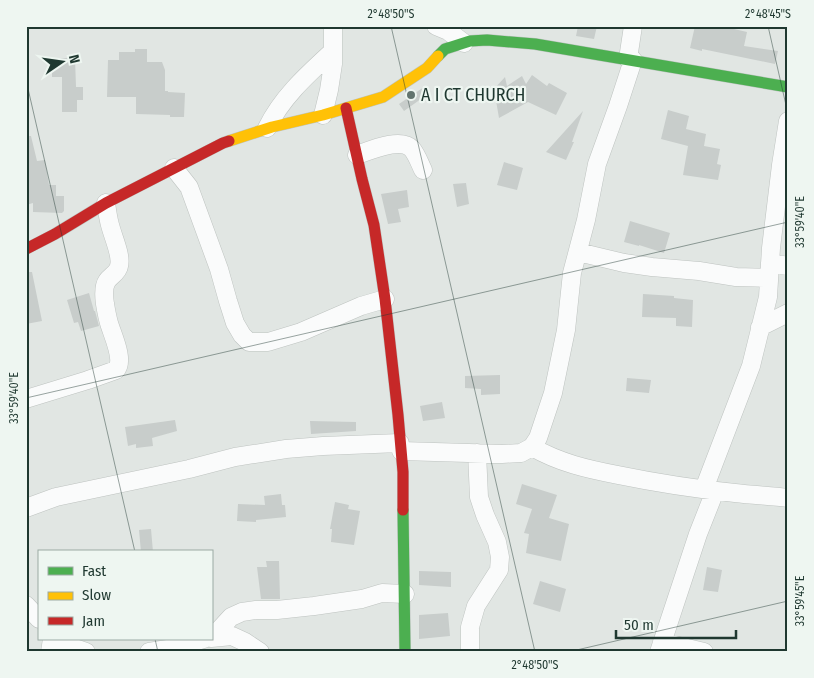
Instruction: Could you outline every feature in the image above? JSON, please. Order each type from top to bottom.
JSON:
[{"type":"street","points":[[323,116],[333,64],[333,26]]},
{"type":"street","points":[[436,26],[448,31],[464,43]]},
{"type":"street","points":[[26,508],[56,497],[235,458],[286,449],[400,447],[502,454],[520,453],[532,447],[538,438],[553,393],[566,330],[572,273],[586,220],[597,164],[618,106],[630,60],[633,26]]},
{"type":"street","points":[[26,249],[106,203],[223,143],[267,128],[323,116],[382,97],[427,68],[445,49],[464,43],[487,40],[535,44],[788,87]]},
{"type":"street","points":[[267,128],[274,114],[289,96],[333,51]]},
{"type":"street","points":[[346,108],[374,225],[385,299],[403,472],[405,652]]},
{"type":"street","points":[[704,652],[661,647],[698,534],[709,490],[751,366],[768,297],[769,271],[781,165],[788,122]]},
{"type":"street","points":[[357,155],[387,146],[406,144],[413,150],[423,170]]},
{"type":"street","points":[[174,168],[189,187],[236,322],[242,336],[249,342],[268,342],[284,337],[316,326],[361,306],[385,299]]},
{"type":"street","points":[[26,399],[88,380],[116,370],[119,367],[120,362],[109,324],[104,291],[106,281],[115,274],[119,267],[120,256],[110,226],[106,203]]},
{"type":"street","points":[[578,252],[634,264],[736,277],[788,266]]},
{"type":"street","points":[[760,327],[788,312]]},
{"type":"street","points":[[532,447],[549,457],[592,470],[709,490],[788,498]]},
{"type":"street","points":[[470,652],[470,627],[476,606],[499,570],[500,557],[497,542],[484,515],[479,497],[477,453]]},
{"type":"street","points":[[212,636],[230,618],[242,612],[314,606],[362,599],[382,593],[405,594]]},
{"type":"street","points":[[26,605],[38,618]]},
{"type":"street","points":[[212,640],[232,636],[260,652]]},
{"type":"street","points":[[62,640],[69,646],[86,652]]},
{"type":"street","points":[[149,652],[206,641]]},
{"type":"building","points":[[578,26],[597,26],[594,39],[576,36]]},
{"type":"building","points":[[695,26],[721,26],[747,32],[744,46],[778,51],[775,64],[690,48]]},
{"type":"building","points":[[135,49],[147,49],[147,62],[162,62],[165,70],[165,91],[185,93],[184,117],[136,114],[136,97],[107,97],[108,60],[119,60],[119,52],[135,52]]},
{"type":"building","points":[[52,58],[75,58],[76,87],[83,87],[83,100],[77,100],[77,112],[62,112],[62,77],[52,77]]},
{"type":"building","points":[[532,75],[547,86],[549,83],[567,93],[556,115],[528,102],[499,118],[494,89],[505,77],[507,86],[522,76],[526,84]]},
{"type":"building","points":[[424,87],[428,94],[404,111],[399,104]]},
{"type":"building","points":[[668,110],[689,116],[686,129],[706,134],[704,146],[720,149],[717,164],[721,165],[718,180],[683,175],[688,146],[661,139]]},
{"type":"building","points":[[583,111],[572,142],[574,142],[566,160],[546,152]]},
{"type":"building","points":[[26,136],[31,136],[37,161],[45,160],[49,185],[56,185],[56,196],[64,196],[64,211],[62,213],[33,212],[33,203],[26,205]]},
{"type":"building","points":[[504,162],[523,168],[517,190],[497,185]]},
{"type":"building","points":[[466,183],[469,204],[457,207],[453,184]]},
{"type":"building","points":[[407,190],[409,207],[398,209],[401,222],[388,224],[381,194]]},
{"type":"building","points":[[630,221],[670,233],[664,253],[624,242]]},
{"type":"building","points":[[26,272],[32,272],[42,321],[26,324]]},
{"type":"building","points":[[89,293],[99,326],[81,331],[78,322],[74,323],[67,300]]},
{"type":"building","points":[[643,294],[674,296],[674,298],[693,300],[692,327],[676,326],[676,318],[642,317]]},
{"type":"building","points":[[500,375],[500,394],[481,395],[481,389],[465,388],[465,376]]},
{"type":"building","points":[[627,378],[651,380],[649,393],[626,391]]},
{"type":"building","points":[[442,402],[445,418],[423,421],[420,406]]},
{"type":"building","points":[[175,420],[177,431],[152,438],[153,446],[136,448],[136,444],[128,446],[125,427]]},
{"type":"building","points":[[310,421],[356,422],[356,431],[311,434]]},
{"type":"building","points":[[522,484],[557,495],[549,518],[569,524],[561,561],[526,553],[529,534],[524,533],[532,509],[516,504]]},
{"type":"building","points":[[281,494],[282,505],[285,505],[286,517],[256,520],[256,522],[237,521],[238,504],[265,505],[264,496]]},
{"type":"building","points":[[335,502],[349,505],[348,509],[360,511],[354,545],[331,542],[332,529],[330,529]]},
{"type":"building","points":[[151,529],[153,550],[141,550],[139,530]]},
{"type":"building","points":[[266,561],[279,561],[280,599],[261,599],[257,567],[267,567]]},
{"type":"building","points":[[707,567],[722,570],[718,592],[703,590]]},
{"type":"building","points":[[419,571],[451,572],[451,587],[419,585]]},
{"type":"building","points":[[540,581],[566,589],[560,612],[533,604]]},
{"type":"building","points":[[448,613],[450,636],[419,639],[419,615]]},
{"type":"traffic: fast","points":[[438,56],[445,49],[470,41],[487,40],[535,44],[788,87]]},
{"type":"traffic: fast","points":[[403,510],[405,652]]},
{"type":"traffic: slow","points":[[229,141],[272,127],[323,115],[383,97],[427,68],[438,56]]},
{"type":"traffic: jam","points":[[346,108],[374,225],[385,299],[403,472],[403,510]]},
{"type":"traffic: jam","points":[[26,249],[106,203],[229,141]]},
{"type":"place","name":"A I CT CHURCH","points":[[411,95]]}]
